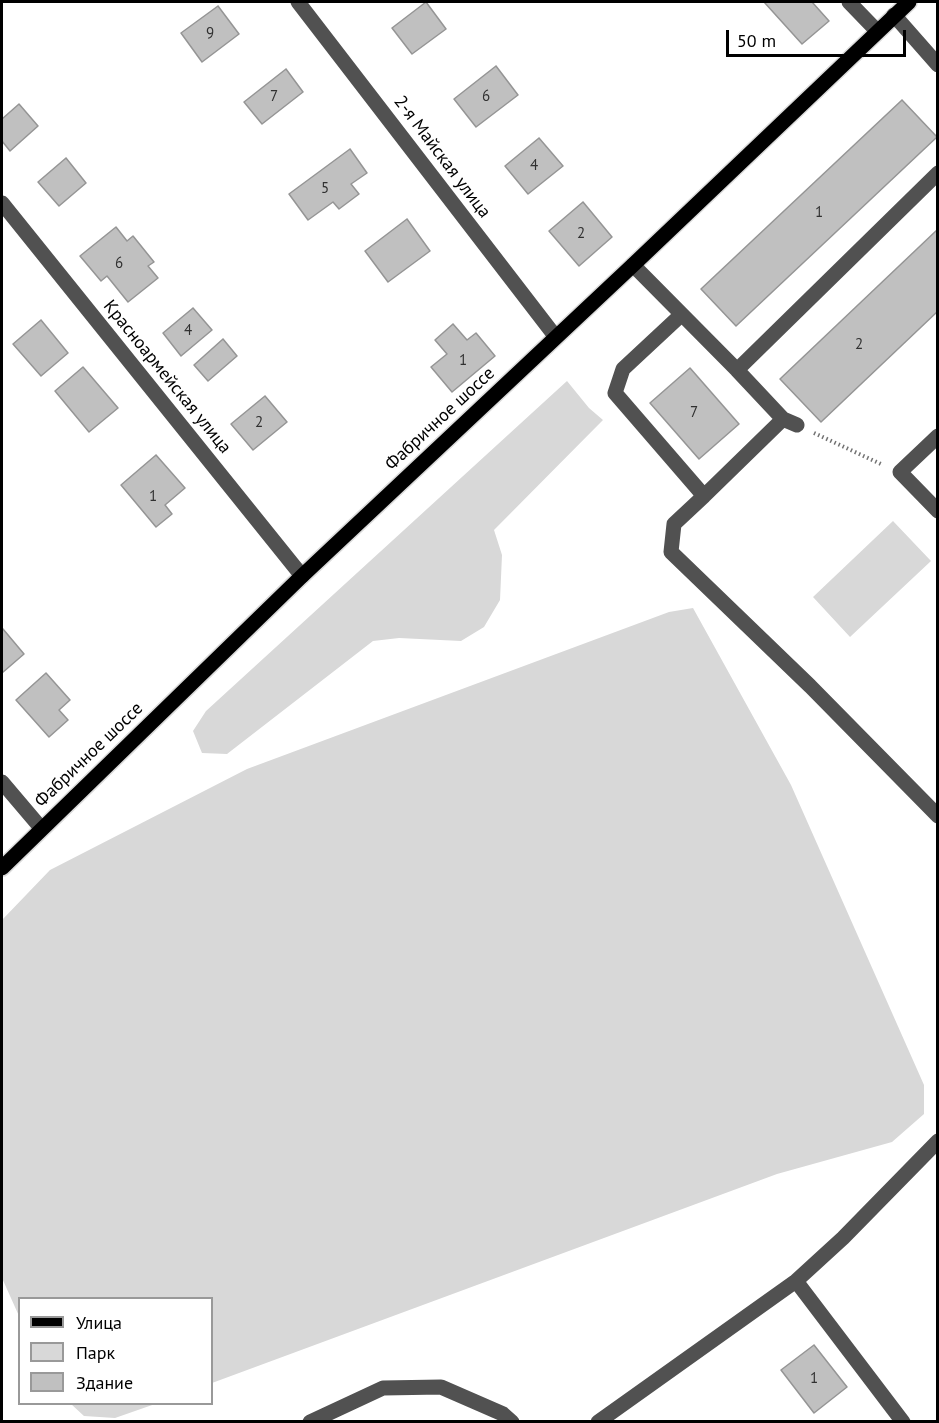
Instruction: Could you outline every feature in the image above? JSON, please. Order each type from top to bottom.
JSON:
[{"type":"main road","name":"Фабричное шоссе","points":[[2,868],[303,576],[555,336],[633,266],[909,2]]},
{"type":"street","name":"2-я Майская улица","points":[[298,2],[555,336]]},
{"type":"street","points":[[849,2],[877,31]]},
{"type":"street","points":[[894,15],[938,65]]},
{"type":"street","points":[[737,370],[938,173]]},
{"type":"street","name":"Красноармейская улица","points":[[2,203],[303,576]]},
{"type":"street","points":[[633,266],[790,422],[674,524],[671,552],[810,686],[938,816]]},
{"type":"street","points":[[681,315],[623,369],[615,393],[704,496]]},
{"type":"street","points":[[938,436],[900,472],[938,511]]},
{"type":"street","points":[[2,782],[41,828]]},
{"type":"street","points":[[598,1422],[796,1281],[936,1149]]},
{"type":"street","points":[[796,1281],[903,1422]]},
{"type":"street","points":[[310,1422],[383,1388],[441,1387],[504,1414],[512,1422]]},
{"type":"path","points":[[790,422],[900,472]]},
{"type":"green space","points":[[567,381],[589,408],[603,420],[494,530],[502,555],[500,600],[484,627],[461,641],[399,638],[373,641],[227,754],[202,753],[193,731],[206,711]]},
{"type":"green space","points":[[893,521],[931,561],[850,637],[813,597]]},
{"type":"green space","points":[[693,608],[791,785],[924,1085],[924,1114],[892,1142],[777,1174],[213,1383],[213,1297],[18,1297],[18,1314],[2,1278],[2,920],[50,870],[247,769],[669,612]]},
{"type":"green space","points":[[72,1405],[152,1405],[115,1418],[84,1416]]},
{"type":"building","points":[[426,2],[446,29],[412,54],[392,28]]},
{"type":"building","points":[[764,2],[812,2],[829,21],[802,44]]},
{"type":"building","points":[[218,6],[239,34],[202,62],[181,33]]},
{"type":"building","points":[[496,66],[518,95],[476,127],[454,99]]},
{"type":"building","points":[[286,69],[303,92],[262,124],[244,102]]},
{"type":"building","points":[[902,100],[937,137],[736,326],[701,289]]},
{"type":"building","points":[[19,104],[38,126],[10,151],[2,141],[2,119]]},
{"type":"building","points":[[539,138],[563,166],[528,194],[505,166]]},
{"type":"building","points":[[350,149],[367,173],[351,184],[359,194],[339,209],[333,202],[308,220],[289,194]]},
{"type":"building","points":[[66,158],[86,183],[59,206],[38,182]]},
{"type":"building","points":[[583,202],[612,237],[579,266],[549,231]]},
{"type":"building","points":[[407,219],[430,251],[388,282],[365,251]]},
{"type":"building","points":[[116,227],[127,241],[133,236],[154,262],[148,266],[158,278],[128,302],[107,276],[101,281],[80,256]]},
{"type":"building","points":[[938,229],[938,311],[821,422],[780,379]]},
{"type":"building","points":[[193,308],[212,330],[181,356],[163,333]]},
{"type":"building","points":[[41,320],[68,353],[41,376],[13,344]]},
{"type":"building","points":[[453,324],[467,340],[476,333],[495,356],[452,392],[431,367],[447,354],[435,340]]},
{"type":"building","points":[[223,339],[237,356],[208,381],[194,365]]},
{"type":"building","points":[[83,367],[118,408],[89,432],[55,391]]},
{"type":"building","points":[[690,368],[739,424],[699,459],[650,403]]},
{"type":"building","points":[[265,396],[287,422],[253,450],[231,424]]},
{"type":"building","points":[[156,455],[185,488],[165,505],[172,514],[156,527],[121,485]]},
{"type":"building","points":[[3,629],[24,654],[2,673],[2,631]]},
{"type":"building","points":[[46,673],[70,700],[59,710],[68,720],[49,737],[16,700]]},
{"type":"building","points":[[814,1345],[847,1387],[814,1413],[781,1370]]}]
